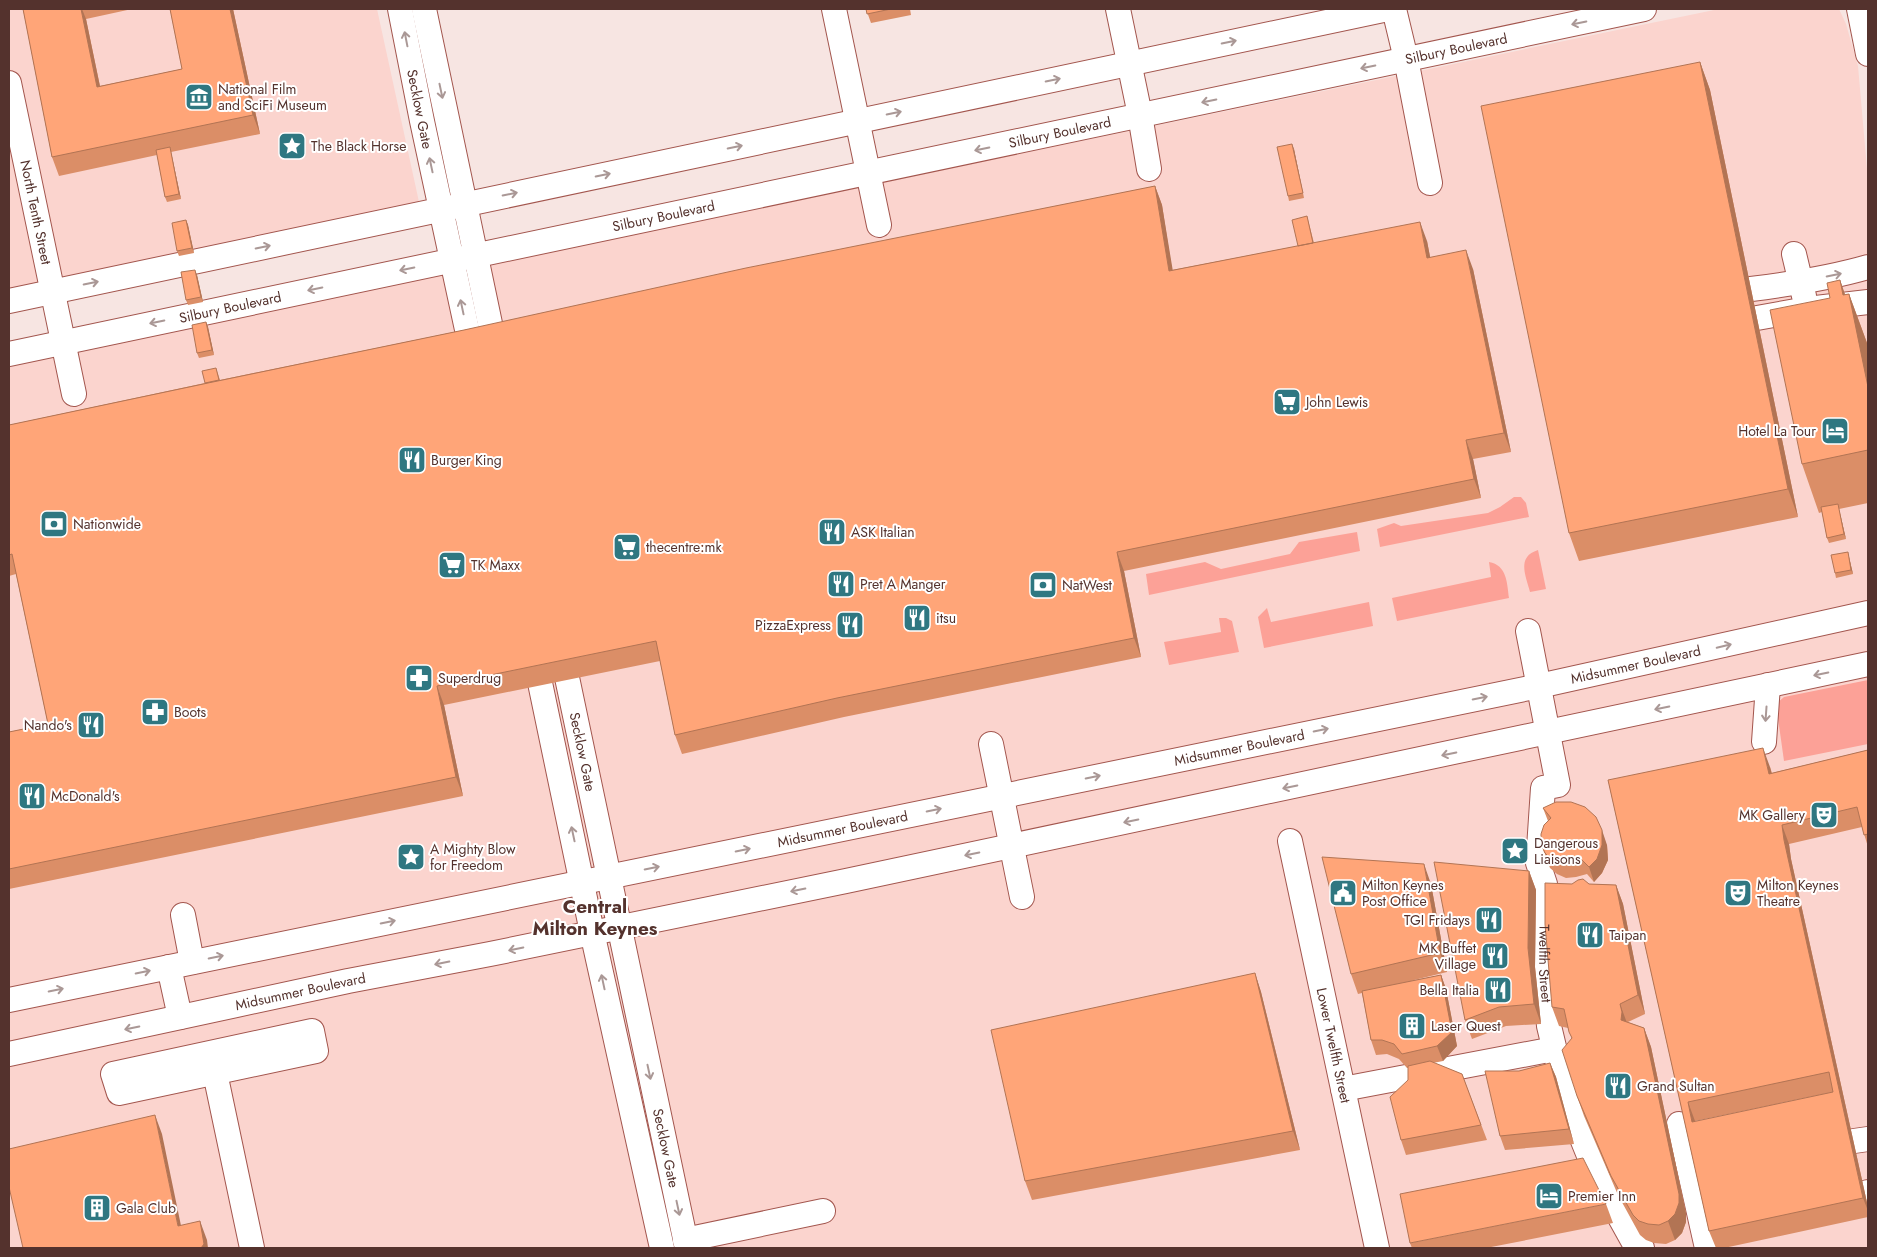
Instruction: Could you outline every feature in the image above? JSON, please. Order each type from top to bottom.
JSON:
[{"type":"street","name":"Secklow Gate","points":[[400,9],[452,260]]},
{"type":"street","name":"Secklow Gate","points":[[424,9],[476,256]]},
{"type":"street","points":[[834,9],[880,224]]},
{"type":"street","points":[[1118,9],[1150,169]]},
{"type":"street","points":[[9,301],[1388,9]]},
{"type":"street","points":[[1394,9],[1406,59],[1430,183]]},
{"type":"street","name":"Silbury Boulevard","points":[[9,354],[1644,9]]},
{"type":"street","points":[[1859,9],[1868,54]]},
{"type":"street","name":"North Tenth Street","points":[[9,83],[74,394]]},
{"type":"street","points":[[1794,254],[1807,309]]},
{"type":"street","points":[[476,256],[502,381]]},
{"type":"street","points":[[452,260],[478,386]]},
{"type":"street","points":[[1751,289],[1848,273],[1868,266]]},
{"type":"street","points":[[1757,318],[1807,309],[1868,302]]},
{"type":"street","name":"Midsummer Boulevard","points":[[583,882],[1539,686],[1868,613]]},
{"type":"street","name":"Secklow Gate","points":[[555,624],[686,1244]]},
{"type":"street","points":[[1528,631],[1548,732]]},
{"type":"street","name":"Secklow Gate","points":[[531,637],[658,1247]]},
{"type":"street","points":[[1011,846],[1868,664]]},
{"type":"street","points":[[1764,742],[1768,685]]},
{"type":"street","name":"Twelfth Street","points":[[1548,732],[1558,785],[1544,788],[1538,863],[1545,884],[1544,972],[1549,1026],[1554,1049],[1579,1131],[1598,1178],[1633,1241],[1642,1248]]},
{"type":"street","points":[[991,744],[1022,897]]},
{"type":"street","name":"Lower Twelfth Street","points":[[1290,841],[1377,1248]]},
{"type":"street","name":"Midsummer Boulevard","points":[[9,1054],[348,981],[490,954],[1011,846]]},
{"type":"street","points":[[9,1000],[583,882]]},
{"type":"street","points":[[182,915],[192,962]]},
{"type":"street","points":[[169,967],[180,1017]]},
{"type":"street","points":[[312,1031],[316,1051],[215,1072],[119,1094],[114,1074],[312,1031]]},
{"type":"street","points":[[1343,1089],[1554,1049]]},
{"type":"street","points":[[215,1072],[252,1248]]},
{"type":"street","points":[[1679,1124],[1707,1248]]},
{"type":"street","points":[[686,1244],[822,1211]]},
{"type":"shaded area","points":[[9,9],[377,9],[419,202],[9,289]]},
{"type":"shaded area","points":[[1719,9],[1839,9],[1846,24],[1858,66],[1867,169],[1868,247],[1868,1248],[9,1248],[9,363]]},
{"type":"shaded area","points":[[1514,497],[1521,497],[1526,503],[1529,517],[1380,547],[1377,529],[1394,523],[1401,526],[1488,513]]},
{"type":"shaded area","points":[[1357,532],[1360,551],[1149,595],[1146,574],[1205,562],[1221,569],[1290,554],[1299,542]]},
{"type":"shaded area","points":[[1538,550],[1546,589],[1530,592],[1524,568],[1525,562],[1531,553]]},
{"type":"shaded area","points":[[1489,562],[1495,564],[1503,571],[1507,581],[1509,598],[1397,621],[1392,598],[1491,577]]},
{"type":"shaded area","points":[[1369,602],[1373,626],[1264,648],[1258,617],[1267,608],[1271,622]]},
{"type":"shaded area","points":[[1219,618],[1226,618],[1232,621],[1239,652],[1169,665],[1164,642],[1221,632]]},
{"type":"shaded area","points":[[1868,680],[1868,744],[1784,761],[1776,704],[1784,697]]},
{"type":"building","name":"National Film and SciFi Museum","points":[[23,9],[81,9],[97,87],[182,69],[170,9],[230,9],[253,115],[52,157]]},
{"type":"building","points":[[866,9],[891,9],[867,14]]},
{"type":"building","points":[[1700,62],[1788,489],[1569,533],[1481,106]]},
{"type":"building","points":[[1292,144],[1303,193],[1288,196],[1277,147]]},
{"type":"building","points":[[170,147],[179,194],[165,197],[156,150]]},
{"type":"building","name":"thecentre:mk","points":[[1155,186],[1169,271],[1420,222],[1427,258],[1466,250],[1504,433],[1466,440],[1474,479],[1117,552],[1134,638],[837,698],[675,735],[656,641],[437,686],[456,777],[9,869],[9,732],[48,724],[12,554],[9,555],[9,425],[464,330],[746,268]]},
{"type":"building","points":[[1307,216],[1313,243],[1298,246],[1292,220]]},
{"type":"building","points":[[186,220],[192,248],[177,251],[172,223]]},
{"type":"building","points":[[195,270],[201,297],[186,300],[181,272]]},
{"type":"building","name":"Hotel La Tour","points":[[1840,280],[1843,295],[1849,294],[1868,387],[1868,450],[1802,464],[1770,310],[1830,298],[1827,283]]},
{"type":"building","points":[[206,322],[212,350],[197,353],[192,325]]},
{"type":"building","points":[[216,368],[219,380],[205,383],[202,371]]},
{"type":"building","points":[[1838,504],[1844,534],[1827,538],[1821,507]]},
{"type":"building","points":[[1848,552],[1851,570],[1835,573],[1831,555]]},
{"type":"building","points":[[1763,748],[1769,774],[1868,750],[1868,834],[1864,835],[1857,807],[1782,825],[1863,1198],[1709,1231],[1608,780]],"holes":[[[1829,1072],[1833,1092],[1692,1122],[1688,1102]]]},
{"type":"building","points":[[1556,802],[1571,802],[1585,807],[1596,817],[1602,830],[1602,845],[1597,859],[1589,867],[1581,859],[1571,863],[1561,863],[1552,860],[1545,853],[1541,844],[1541,834],[1544,825],[1551,818],[1543,808]]},
{"type":"building","points":[[1322,857],[1424,864],[1440,953],[1351,974]]},
{"type":"building","points":[[1434,862],[1529,871],[1528,948],[1534,1004],[1499,1007],[1465,1020]]},
{"type":"building","points":[[1583,879],[1589,884],[1616,885],[1638,995],[1620,1004],[1621,1020],[1644,1028],[1679,1194],[1679,1203],[1675,1214],[1668,1221],[1659,1225],[1639,1221],[1633,1215],[1611,1176],[1577,1096],[1562,1050],[1572,1038],[1564,1009],[1552,1007],[1545,924],[1545,883],[1572,884]]},
{"type":"building","points":[[1255,973],[1293,1131],[1025,1181],[991,1030]]},
{"type":"building","name":"Laser Quest","points":[[1441,975],[1452,1032],[1437,1046],[1402,1054],[1394,1044],[1382,1040],[1371,1040],[1362,991]]},
{"type":"building","points":[[1430,1061],[1462,1074],[1481,1125],[1401,1140],[1390,1097],[1408,1080],[1408,1066]]},
{"type":"building","points":[[1550,1063],[1569,1129],[1500,1136],[1485,1071],[1519,1071]]},
{"type":"building","name":"Gala Club","points":[[155,1115],[178,1226],[200,1221],[204,1244],[201,1248],[23,1248],[9,1187],[9,1149]]},
{"type":"building","points":[[1583,1158],[1606,1204],[1410,1243],[1400,1194]]},
{"type":"place","name":"National Film and SciFi Museum","points":[[199,97]]},
{"type":"place","name":"The Black Horse","points":[[292,146]]},
{"type":"place","name":"John Lewis","points":[[1287,402]]},
{"type":"place","name":"Hotel La Tour","points":[[1835,431]]},
{"type":"place","name":"Burger King","points":[[412,460]]},
{"type":"place","name":"Nationwide","points":[[54,524]]},
{"type":"place","name":"ASK Italian","points":[[832,532]]},
{"type":"place","name":"thecentre:mk","points":[[627,547]]},
{"type":"place","name":"TK Maxx","points":[[452,565]]},
{"type":"place","name":"Pret A Manger","points":[[841,584]]},
{"type":"place","name":"NatWest","points":[[1043,585]]},
{"type":"place","name":"itsu","points":[[917,618]]},
{"type":"place","name":"PizzaExpress","points":[[850,625]]},
{"type":"place","name":"Superdrug","points":[[419,678]]},
{"type":"place","name":"Boots","points":[[155,712]]},
{"type":"place","name":"Nando's","points":[[91,725]]},
{"type":"place","name":"McDonald's","points":[[32,796]]},
{"type":"place","name":"MK Gallery","points":[[1824,815]]},
{"type":"place","name":"Dangerous Liaisons","points":[[1515,851]]},
{"type":"place","name":"A Mighty Blow for Freedom","points":[[411,857]]},
{"type":"place","name":"Milton Keynes Post Office","points":[[1343,893]]},
{"type":"place","name":"Milton Keynes Theatre","points":[[1738,893]]},
{"type":"place","name":"TGI Fridays","points":[[1489,920]]},
{"type":"place","name":"Taipan","points":[[1590,935]]},
{"type":"place","name":"MK Buffet Village","points":[[1495,956]]},
{"type":"place","name":"Bella Italia","points":[[1498,990]]},
{"type":"place","name":"Laser Quest","points":[[1412,1026]]},
{"type":"place","name":"Grand Sultan","points":[[1618,1086]]},
{"type":"place","name":"Premier Inn","points":[[1549,1196]]},
{"type":"place","name":"Gala Club","points":[[97,1208]]},
{"type":"district","name":"Central Milton Keynes","points":[[595,917]]}]
